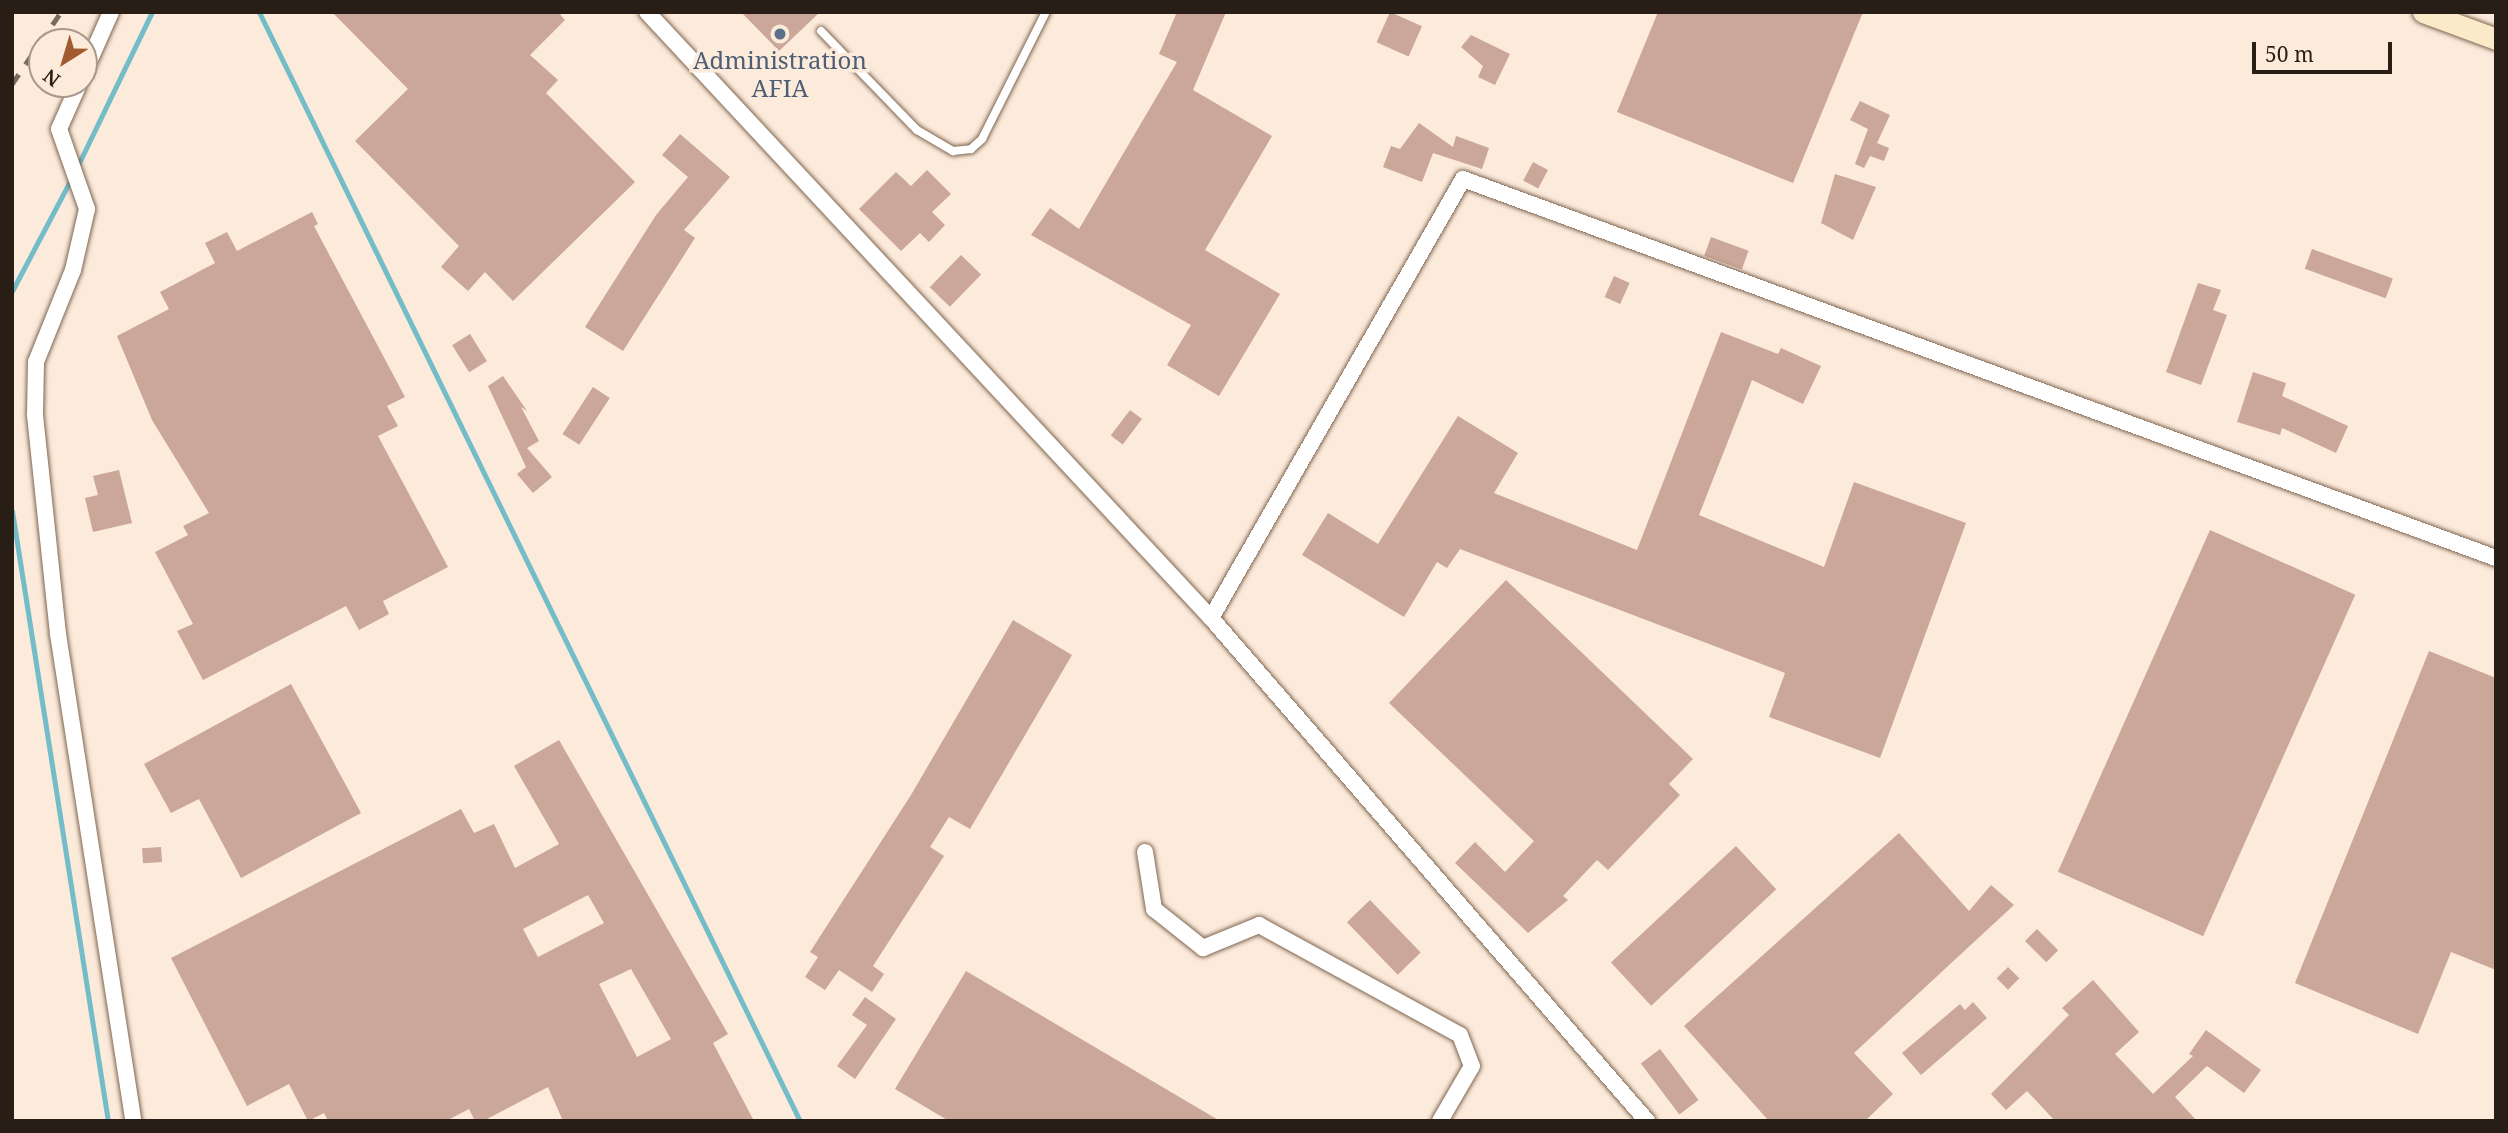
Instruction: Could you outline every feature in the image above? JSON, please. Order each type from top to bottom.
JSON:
[{"type":"main road","points":[[2423,12],[2496,39]]},
{"type":"street","points":[[98,41],[111,12]]},
{"type":"street","points":[[647,12],[1211,618],[1647,1121]]},
{"type":"street","points":[[73,98],[59,129],[87,209],[73,270],[36,362],[35,415],[58,634],[133,1121]]},
{"type":"street","points":[[1211,618],[1463,179],[2496,558]]},
{"type":"street","points":[[1145,852],[1154,909],[1203,948],[1259,925],[1460,1035],[1472,1066],[1440,1121]]},
{"type":"lane","points":[[821,31],[917,130],[953,151],[971,149],[982,139],[1046,12]]},
{"type":"building","points":[[332,12],[558,12],[565,20],[530,55],[558,80],[546,93],[635,182],[513,301],[485,272],[468,291],[441,267],[459,246],[355,141],[408,89]]},
{"type":"building","name":"Administration AFIA","points":[[741,12],[820,12],[779,51]]},
{"type":"building","points":[[1177,12],[1226,12],[1193,90],[1272,136],[1205,250],[1280,294],[1219,396],[1167,365],[1191,325],[1031,235],[1050,208],[1079,229],[1177,62],[1159,54]]},
{"type":"building","points":[[1390,12],[1422,26],[1409,56],[1377,42]]},
{"type":"building","points":[[1658,12],[1863,12],[1793,183],[1617,112]]},
{"type":"building","points":[[1471,35],[1510,54],[1495,85],[1478,77],[1483,66],[1461,47]]},
{"type":"building","points":[[1860,101],[1890,115],[1877,143],[1889,148],[1884,161],[1870,156],[1864,168],[1855,164],[1868,129],[1850,120]]},
{"type":"building","points":[[1419,123],[1453,147],[1456,136],[1489,148],[1482,169],[1433,153],[1422,182],[1383,167],[1391,146],[1400,149]]},
{"type":"building","points":[[680,134],[730,177],[684,230],[695,238],[623,351],[585,327],[656,215],[688,177],[662,155]]},
{"type":"building","points":[[1533,162],[1548,170],[1538,189],[1523,181]]},
{"type":"building","points":[[927,170],[951,194],[932,212],[945,225],[929,242],[920,233],[901,251],[859,209],[896,172],[911,186]]},
{"type":"building","points":[[1835,174],[1876,187],[1853,240],[1821,223]]},
{"type":"building","points":[[312,212],[318,224],[314,226],[405,397],[387,406],[398,426],[378,436],[448,567],[383,601],[389,614],[359,630],[346,606],[203,680],[177,631],[193,624],[155,552],[188,535],[183,526],[209,513],[152,420],[117,336],[169,309],[160,292],[215,263],[205,243],[227,232],[237,251]]},
{"type":"building","points":[[1711,237],[1749,251],[1742,269],[1704,256]]},
{"type":"building","points":[[2312,249],[2393,278],[2386,298],[2305,269]]},
{"type":"building","points":[[961,255],[981,274],[950,307],[930,287]]},
{"type":"building","points":[[1614,276],[1630,283],[1620,304],[1605,297]]},
{"type":"building","points":[[2198,283],[2221,290],[2213,310],[2227,315],[2201,385],[2166,372]]},
{"type":"building","points":[[1721,332],[1778,354],[1781,348],[1821,366],[1803,404],[1752,380],[1699,515],[1824,567],[1854,482],[1966,523],[1880,758],[1769,717],[1785,673],[1460,549],[1447,568],[1437,562],[1404,617],[1302,555],[1328,513],[1378,544],[1458,416],[1518,453],[1494,493],[1637,550]]},
{"type":"building","points":[[470,334],[487,361],[469,372],[452,345]]},
{"type":"building","points":[[2253,372],[2286,383],[2282,396],[2348,426],[2336,453],[2282,428],[2280,435],[2237,422]]},
{"type":"building","points":[[503,376],[527,411],[521,407],[539,441],[527,448],[552,477],[533,493],[517,474],[526,467],[488,386]]},
{"type":"building","points":[[593,387],[610,398],[579,445],[563,434]]},
{"type":"building","points":[[1130,410],[1142,419],[1123,445],[1111,436]]},
{"type":"building","points":[[119,470],[132,523],[93,532],[85,498],[98,495],[93,476]]},
{"type":"building","points":[[2210,530],[2355,595],[2203,936],[2058,872]]},
{"type":"building","points":[[1506,580],[1693,759],[1669,784],[1680,795],[1608,870],[1597,860],[1563,896],[1568,900],[1528,933],[1455,863],[1475,842],[1505,872],[1534,841],[1389,703]]},
{"type":"building","points":[[1013,620],[1072,655],[970,829],[949,817],[930,847],[944,856],[873,966],[884,974],[872,992],[839,970],[825,990],[805,977],[818,957],[810,952],[911,795]]},
{"type":"building","points":[[2429,651],[2496,678],[2496,970],[2451,952],[2418,1034],[2295,983]]},
{"type":"building","points":[[291,684],[361,813],[241,878],[199,799],[171,813],[144,764]]},
{"type":"building","points":[[559,740],[728,1034],[713,1043],[754,1121],[563,1121],[548,1087],[483,1121],[475,1121],[469,1109],[446,1121],[328,1121],[324,1113],[308,1121],[289,1084],[247,1106],[171,958],[461,809],[474,833],[494,824],[515,868],[559,844],[514,766]],"holes":[[[588,895],[604,923],[538,957],[523,929]],[[631,969],[671,1039],[637,1057],[599,984]]]},
{"type":"building","points":[[1899,833],[1969,911],[1991,885],[2014,905],[1854,1053],[1893,1094],[1865,1121],[1769,1121],[1684,1026]]},
{"type":"building","points":[[1736,846],[1776,889],[1651,1006],[1611,963]]},
{"type":"building","points":[[161,847],[162,862],[143,863],[142,848]]},
{"type":"building","points":[[1370,900],[1421,953],[1398,975],[1347,922]]},
{"type":"building","points":[[2037,929],[2058,950],[2046,962],[2025,941]]},
{"type":"building","points":[[2008,967],[2019,978],[2008,990],[1997,978]]},
{"type":"building","points":[[966,971],[1220,1121],[949,1121],[895,1089]]},
{"type":"building","points":[[2093,980],[2139,1032],[2115,1054],[2153,1094],[2193,1056],[2189,1054],[2206,1030],[2261,1070],[2244,1093],[2207,1066],[2175,1097],[2197,1121],[2055,1121],[2027,1091],[2006,1110],[1991,1094],[2069,1015],[2062,1008]]},
{"type":"building","points":[[865,997],[896,1019],[855,1079],[837,1066],[867,1025],[852,1015]]},
{"type":"building","points":[[1973,1002],[1987,1018],[1921,1075],[1902,1053],[1960,1004],[1965,1010]]},
{"type":"building","points":[[1660,1049],[1699,1100],[1679,1115],[1641,1063]]},
{"type":"waterway","points":[[77,167],[152,12]]},
{"type":"waterway","points":[[259,12],[800,1121]]},
{"type":"waterway","points":[[12,291],[71,179]]},
{"type":"waterway","points":[[12,511],[108,1121]]},
{"type":"railway","points":[[12,84],[61,12]]},
{"type":"place","name":"Administration AFIA","points":[[780,34]]}]
